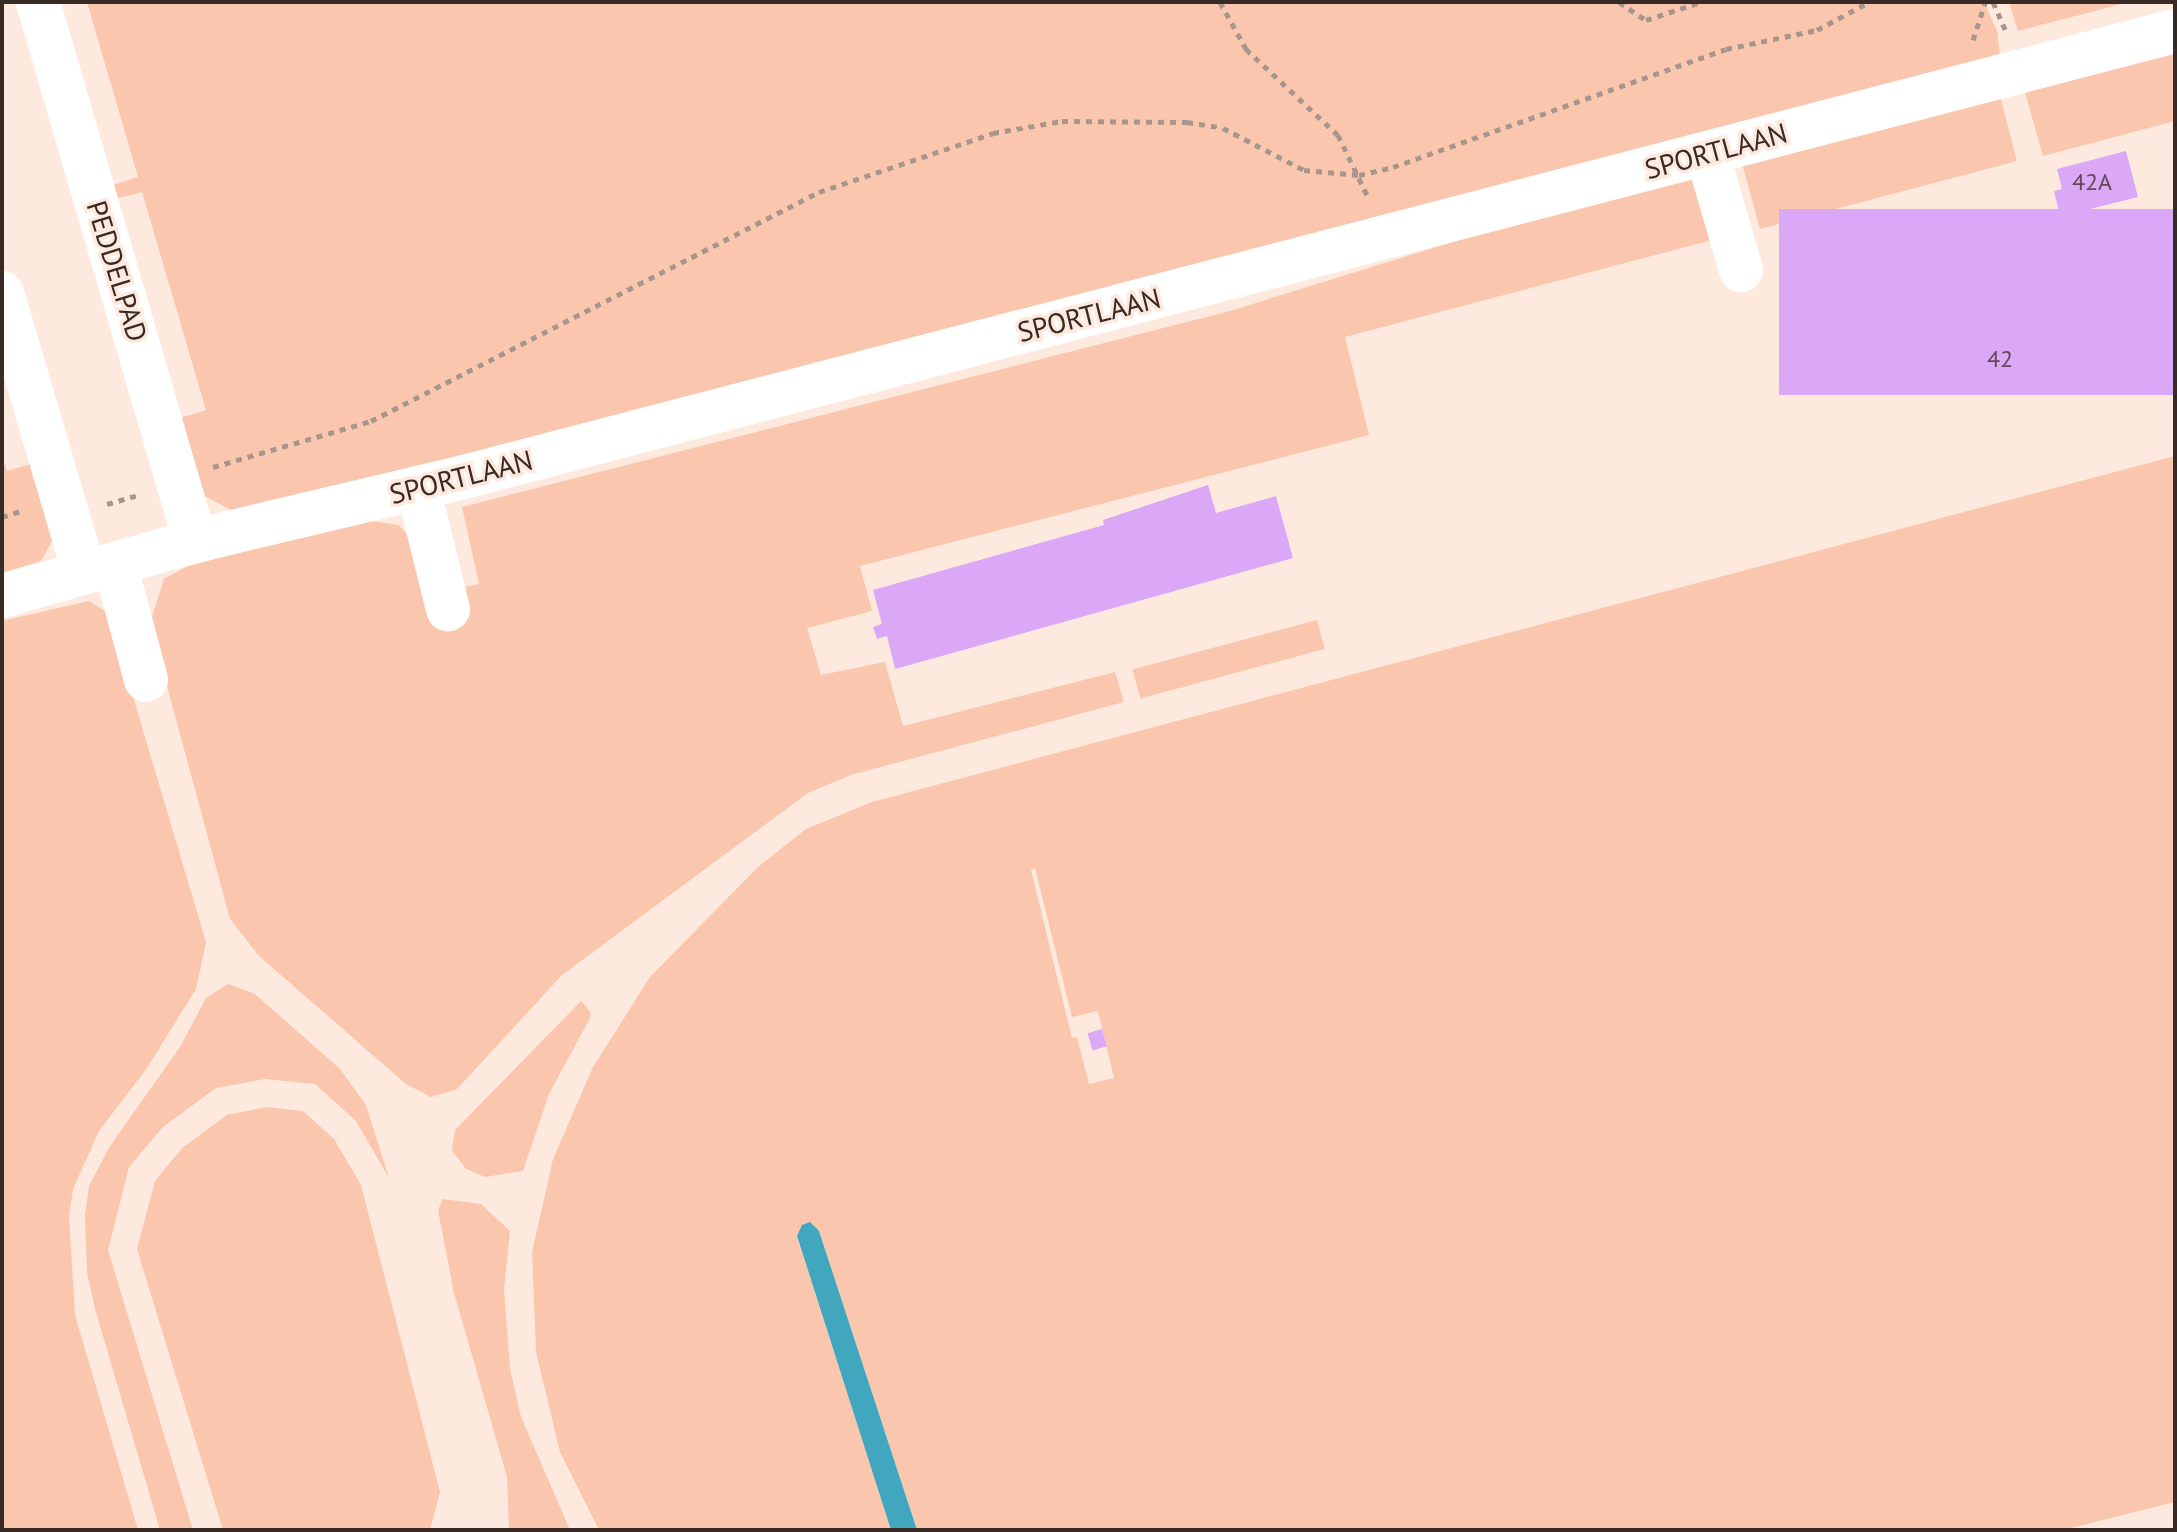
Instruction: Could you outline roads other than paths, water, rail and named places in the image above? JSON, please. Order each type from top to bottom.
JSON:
[{"type":"street","name":"PEDDELPAD","points":[[38,2],[195,541]]},
{"type":"street","name":"SPORTLAAN","points":[[2,596],[195,541],[418,488],[1707,153],[2009,86],[2175,31]]},
{"type":"street","points":[[1707,153],[1741,270]]},
{"type":"street","points":[[2,293],[100,568],[146,680]]},
{"type":"street","points":[[418,488],[448,609]]},
{"type":"water","points":[[810,1222],[819,1231],[917,1530],[891,1530],[797,1236],[802,1225]]}]
